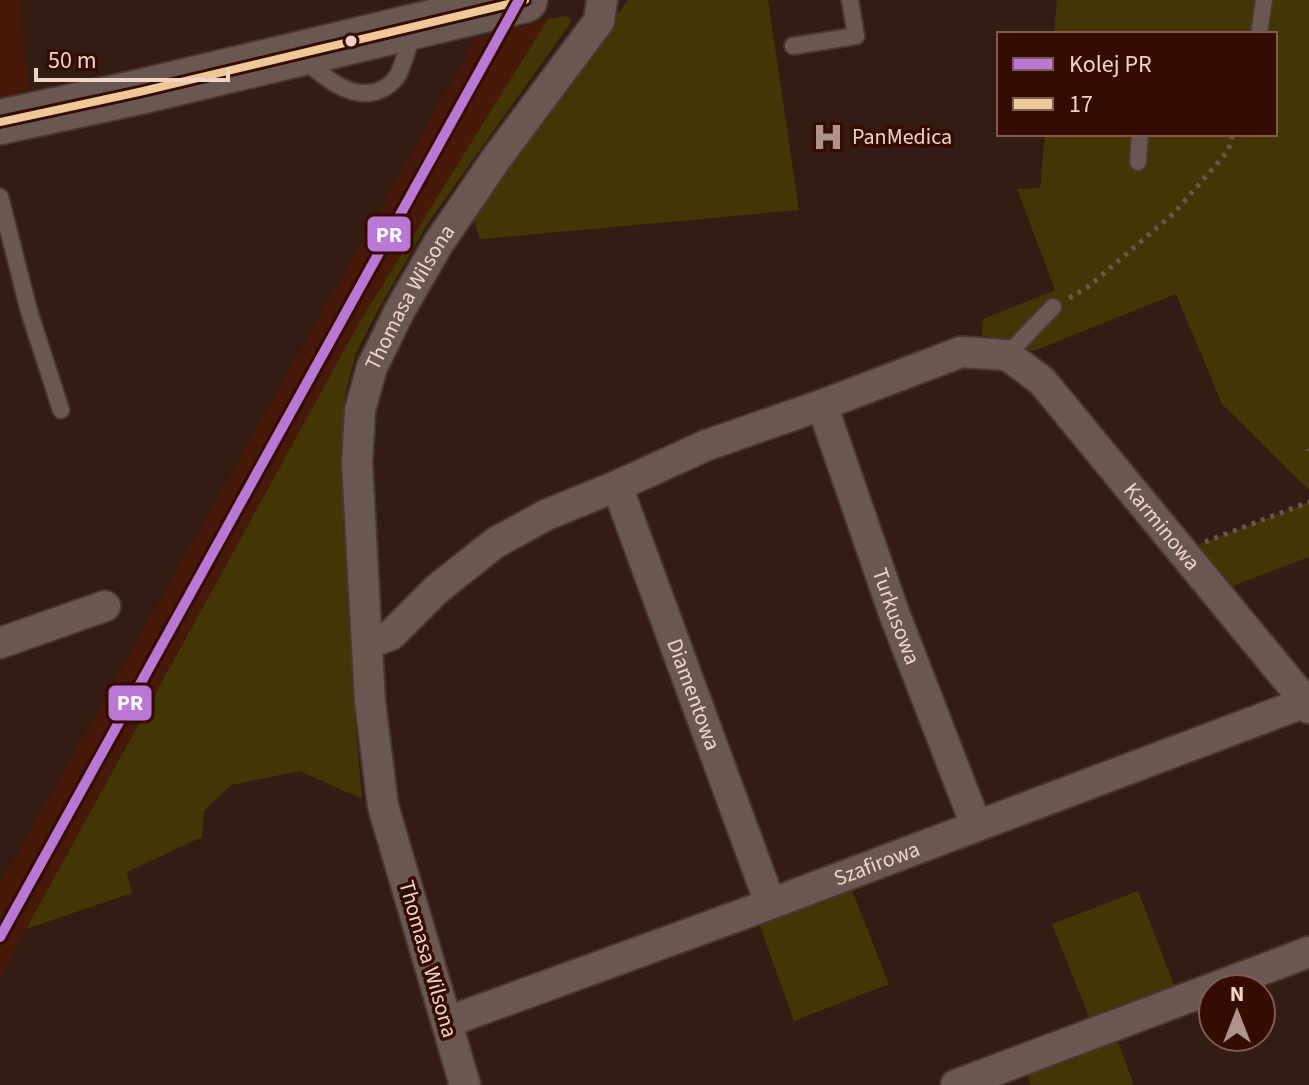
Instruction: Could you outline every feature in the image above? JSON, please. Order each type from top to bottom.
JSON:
[{"type":"main road","points":[[0,122],[298,54],[424,13],[525,0]]},
{"type":"street","name":"Thomasa Wilsona","points":[[465,1085],[383,806],[370,702],[357,463],[360,410],[372,367],[438,244],[496,159],[599,21],[602,0]]},
{"type":"street","points":[[368,643],[391,635],[437,589],[495,543],[546,515],[707,445],[961,352],[1007,355]]},
{"type":"street","name":"Karminowa","points":[[1007,355],[1042,381],[1308,705]]},
{"type":"street","name":"Turkusowa","points":[[822,405],[894,613],[976,825]]},
{"type":"street","name":"Diamentowa","points":[[617,486],[770,903]]},
{"type":"street","points":[[0,643],[105,606]]},
{"type":"street","name":"Szafirowa","points":[[447,1022],[1308,705]]},
{"type":"street","points":[[956,1085],[1309,952]]},
{"type":"lane","points":[[793,46],[856,36],[850,0]]},
{"type":"lane","points":[[1259,32],[1264,0]]},
{"type":"lane","points":[[1138,162],[1140,136]]},
{"type":"lane","points":[[0,197],[29,311],[61,410]]},
{"type":"lane","points":[[1007,355],[1053,307]]},
{"type":"path","points":[[1088,287],[1174,213],[1228,151],[1232,136]]},
{"type":"path","points":[[1182,551],[1309,502]]},
{"type":"shaded area","points":[[0,0],[20,0],[31,114],[0,121]]},
{"type":"shaded area","points":[[628,0],[768,0],[799,210],[480,239],[471,211]]},
{"type":"shaded area","points":[[1057,0],[1309,0],[1309,490],[1222,404],[1176,294],[1034,351],[982,335],[983,319],[1055,290],[1017,189],[1040,188],[1045,136],[1277,136],[1277,32],[1054,32]]},
{"type":"shaded area","points":[[566,16],[571,19],[569,25],[428,223],[356,353],[345,395],[341,463],[362,799],[300,771],[231,785],[204,811],[202,837],[127,872],[132,893],[26,929],[359,323],[548,19]]},
{"type":"shaded area","points":[[548,19],[359,323],[0,978],[0,884],[476,38]]},
{"type":"shaded area","points":[[1309,502],[1309,557],[1216,592],[1182,551]]},
{"type":"shaded area","points":[[846,875],[889,984],[794,1021],[754,910]]},
{"type":"shaded area","points":[[1138,891],[1179,998],[1112,1026],[1134,1085],[1031,1085],[1021,1060],[1095,1032],[1052,924]]},
{"type":"rail line","name":"PR","points":[[0,937],[519,0]]},
{"type":"transit line","name":"17","points":[[0,122],[525,0]]},
{"type":"place","name":"PanMedica","points":[[828,137]]}]
